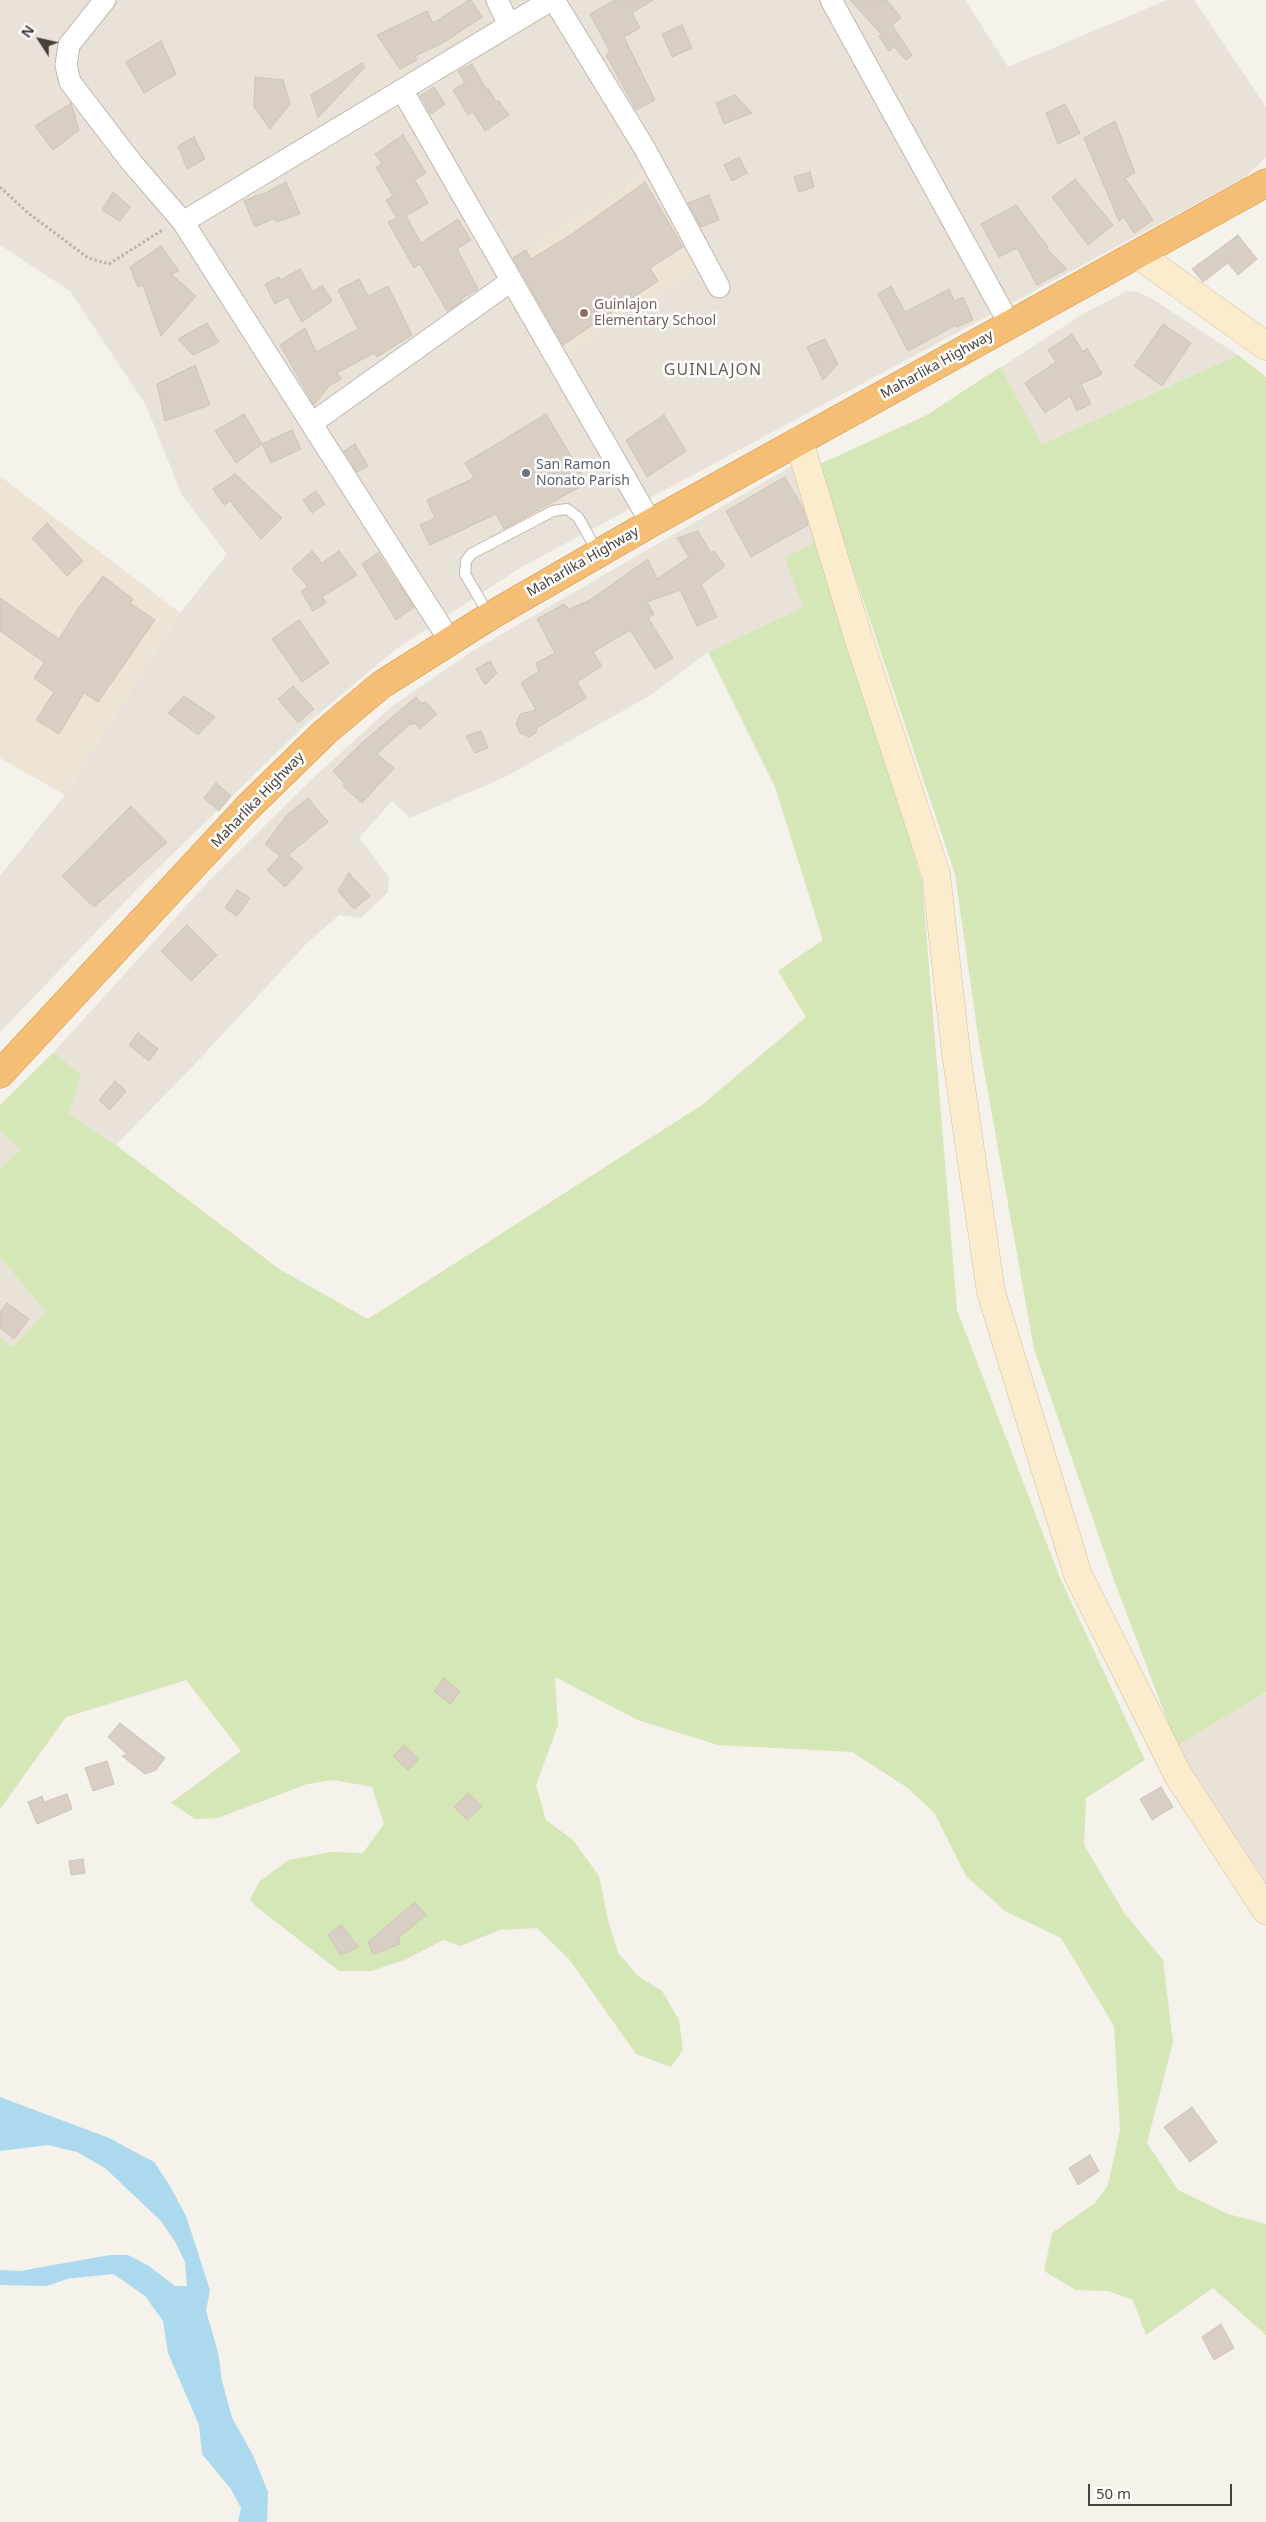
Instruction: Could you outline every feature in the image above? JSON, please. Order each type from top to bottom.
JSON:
[{"type":"highway","name":"Maharlika Highway","points":[[0,1074],[247,808],[325,732],[381,685],[490,616],[651,523],[1266,183]]},
{"type":"street","points":[[106,0],[70,45],[66,65],[70,82],[132,163],[183,222],[450,641]]},
{"type":"street","points":[[497,0],[510,25]]},
{"type":"street","points":[[183,222],[553,0],[644,149],[719,287]]},
{"type":"street","points":[[832,0],[1010,325]]},
{"type":"street","points":[[402,90],[651,523]]},
{"type":"street","points":[[1137,254],[1266,346]]},
{"type":"street","points":[[312,422],[511,281]]},
{"type":"street","points":[[800,441],[858,637],[936,874],[956,1054],[991,1292],[1078,1575],[1178,1775],[1266,1910]]},
{"type":"lane","points":[[490,616],[465,574],[466,561],[471,554],[553,511],[567,510],[578,517],[599,554]]},
{"type":"path","points":[[0,188],[28,213],[88,258],[109,264],[158,231],[183,222]]},
{"type":"shaded area","points":[[0,0],[965,0],[1008,67],[1167,0],[1194,0],[1266,107],[1266,157],[1244,178],[520,568],[396,649],[304,726],[143,883],[0,1032],[0,876],[65,795],[180,613],[227,554],[182,495],[146,405],[70,291],[0,245]]},
{"type":"shaded area","name":"Guinlajon Elementary School","points":[[646,172],[704,266],[563,359],[506,262]]},
{"type":"shaded area","points":[[1127,291],[1138,292],[1151,298],[1238,355],[1042,444],[1000,368],[1083,314]]},
{"type":"shaded area","points":[[792,466],[821,538],[803,607],[708,652],[651,695],[505,777],[410,818],[392,801],[359,838],[389,877],[388,892],[361,918],[339,915],[306,944],[194,1065],[116,1145],[69,1114],[81,1075],[54,1052],[207,883],[313,778],[391,707],[471,652]]},
{"type":"shaded area","points":[[0,476],[180,613],[65,795],[0,758]]},
{"type":"shaded area","points":[[0,1130],[20,1150],[0,1169]]},
{"type":"shaded area","points":[[0,1257],[46,1312],[12,1347],[0,1337]]},
{"type":"shaded area","points":[[1266,1692],[1266,1890],[1177,1746]]},
{"type":"green space","points":[[1238,355],[1266,377],[1266,1692],[1177,1746],[1114,1580],[1034,1349],[979,1042],[955,874],[818,465],[927,415],[1000,367],[1042,444]]},
{"type":"green space","points":[[821,538],[922,881],[957,1310],[1060,1578],[1145,1760],[1086,1798],[1084,1845],[1125,1914],[1163,1960],[1173,2042],[1147,2143],[1178,2190],[1228,2214],[1266,2224],[1266,2335],[1213,2288],[1146,2335],[1133,2300],[1108,2291],[1076,2290],[1044,2271],[1052,2233],[1095,2203],[1108,2185],[1120,2130],[1114,2026],[1061,1938],[1005,1911],[966,1876],[935,1814],[908,1788],[852,1752],[718,1745],[638,1720],[555,1677],[558,1725],[536,1785],[546,1820],[573,1840],[599,1876],[609,1924],[619,1954],[638,1976],[662,1991],[679,2020],[683,2050],[671,2067],[636,2054],[569,1959],[537,1928],[500,1930],[460,1946],[443,1940],[407,1959],[371,1971],[339,1971],[258,1908],[250,1900],[259,1882],[288,1860],[332,1852],[363,1853],[384,1824],[372,1787],[334,1780],[307,1784],[218,1818],[195,1819],[171,1803],[241,1751],[186,1680],[66,1717],[0,1809],[0,1337],[12,1347],[46,1312],[0,1257],[0,1169],[20,1150],[0,1130],[0,1105],[54,1052],[81,1075],[69,1114],[116,1145],[279,1269],[368,1319],[702,1105],[806,1017],[778,971],[823,940],[775,787],[708,652],[803,607],[785,558]]},
{"type":"water","points":[[0,2097],[109,2138],[154,2162],[170,2186],[186,2216],[210,2290],[206,2311],[218,2352],[222,2381],[232,2418],[253,2455],[268,2492],[267,2522],[238,2522],[241,2508],[231,2489],[202,2454],[199,2425],[168,2353],[163,2321],[145,2296],[115,2275],[104,2271],[90,2271],[47,2286],[0,2285],[0,2270],[20,2271],[110,2255],[128,2255],[149,2266],[175,2286],[187,2286],[185,2262],[176,2243],[161,2221],[105,2168],[77,2152],[48,2145],[0,2151]]},
{"type":"building","points":[[471,0],[482,17],[443,43],[415,56],[417,60],[400,69],[377,35],[427,11],[433,23]]},
{"type":"building","points":[[615,0],[653,0],[632,13],[640,28],[624,37],[655,100],[636,110],[606,55],[610,52],[590,14]]},
{"type":"building","points":[[850,0],[887,0],[901,18],[892,25],[912,55],[906,60],[894,47],[889,51],[879,36],[881,34]]},
{"type":"building","points":[[682,25],[692,48],[672,57],[662,34]]},
{"type":"building","points":[[161,41],[176,74],[144,93],[126,62]]},
{"type":"building","points":[[362,63],[365,67],[318,118],[311,95]]},
{"type":"building","points":[[472,64],[486,89],[488,88],[496,102],[498,100],[509,115],[485,131],[473,112],[468,115],[453,90],[465,83],[458,71]]},
{"type":"building","points":[[255,77],[283,80],[290,104],[270,129],[254,107]]},
{"type":"building","points":[[434,87],[445,104],[431,114],[420,96]]},
{"type":"building","points":[[735,95],[752,113],[724,124],[716,103]]},
{"type":"building","points":[[71,103],[79,130],[53,150],[35,126]]},
{"type":"building","points":[[1065,104],[1080,133],[1058,144],[1046,113]]},
{"type":"building","points":[[1115,121],[1135,173],[1125,178],[1153,220],[1134,233],[1124,217],[1119,221],[1084,138]]},
{"type":"building","points":[[403,135],[426,173],[415,180],[428,203],[406,216],[421,243],[458,219],[471,240],[457,249],[478,289],[461,299],[462,301],[447,311],[420,264],[414,268],[388,222],[397,218],[386,200],[393,196],[376,167],[382,164],[375,154]]},
{"type":"building","points":[[194,137],[205,159],[187,169],[178,146]]},
{"type":"building","points":[[739,157],[747,173],[732,181],[724,165]]},
{"type":"building","points":[[810,172],[814,187],[799,192],[794,177]]},
{"type":"building","points":[[1075,179],[1113,225],[1088,245],[1052,197]]},
{"type":"building","points":[[286,182],[300,214],[276,222],[275,218],[255,227],[244,201],[261,195]]},
{"type":"building","name":"Guinlajon Elementary School","points":[[645,182],[683,247],[650,268],[658,281],[563,345],[513,258],[526,250],[531,259],[572,234]]},
{"type":"building","points":[[113,192],[130,207],[120,221],[102,210]]},
{"type":"building","points":[[709,195],[719,220],[701,227],[688,203]]},
{"type":"building","points":[[1016,205],[1048,247],[1046,248],[1067,269],[1037,285],[1017,248],[999,257],[981,224]]},
{"type":"building","points":[[1238,235],[1257,259],[1238,275],[1228,263],[1203,282],[1192,269]]},
{"type":"building","points":[[161,246],[179,271],[171,274],[196,296],[161,336],[143,285],[138,287],[130,267]]},
{"type":"building","points":[[300,269],[313,292],[322,285],[332,301],[302,322],[288,297],[275,304],[265,284],[279,277],[280,280]]},
{"type":"building","points":[[359,279],[368,296],[388,286],[412,335],[377,357],[374,353],[337,373],[341,379],[329,386],[314,405],[280,345],[305,328],[316,352],[358,329],[338,290]]},
{"type":"building","points":[[891,286],[905,312],[949,289],[954,301],[963,297],[973,320],[957,327],[956,325],[908,351],[878,294]]},
{"type":"building","points":[[207,323],[219,342],[193,355],[178,339]]},
{"type":"building","points":[[1163,324],[1191,343],[1162,386],[1134,366]]},
{"type":"building","points":[[1072,334],[1083,352],[1087,348],[1102,374],[1081,384],[1091,404],[1077,411],[1070,396],[1045,413],[1025,383],[1056,362],[1048,350]]},
{"type":"building","points":[[825,339],[838,364],[823,380],[807,347]]},
{"type":"building","points":[[195,365],[210,405],[165,421],[157,384]]},
{"type":"building","points":[[244,414],[262,444],[236,463],[215,431]]},
{"type":"building","name":"San Ramon Nonato Parish","points":[[546,414],[587,483],[504,529],[496,514],[430,545],[420,525],[435,518],[427,500],[474,478],[465,463]]},
{"type":"building","points":[[664,415],[686,451],[647,477],[626,440]]},
{"type":"building","points":[[292,430],[301,449],[271,463],[262,444]]},
{"type":"building","points":[[355,444],[368,466],[357,472],[344,451]]},
{"type":"building","points":[[235,474],[282,518],[261,539],[230,501],[224,505],[213,489]]},
{"type":"building","points":[[785,477],[803,508],[808,525],[751,557],[726,511]]},
{"type":"building","points":[[316,491],[325,504],[312,513],[303,500]]},
{"type":"building","points":[[47,523],[83,561],[67,576],[32,538]]},
{"type":"building","points":[[698,531],[711,553],[714,551],[725,566],[701,584],[717,617],[697,626],[680,590],[647,602],[654,614],[648,618],[673,658],[655,669],[630,630],[593,652],[602,666],[577,682],[586,698],[537,728],[536,733],[529,737],[520,733],[516,724],[520,714],[536,710],[521,683],[539,671],[536,663],[555,653],[537,619],[564,604],[569,609],[590,600],[648,559],[657,579],[689,557],[677,538]]},
{"type":"building","points":[[312,551],[322,563],[339,551],[357,575],[322,597],[326,603],[313,611],[301,591],[308,587],[292,569]]},
{"type":"building","points":[[378,553],[414,607],[396,620],[362,564]]},
{"type":"building","points":[[103,576],[133,599],[130,603],[155,620],[98,702],[84,693],[59,734],[36,720],[54,692],[34,678],[44,662],[0,631],[0,598],[59,639],[77,610]]},
{"type":"building","points":[[299,620],[329,663],[302,682],[272,639]]},
{"type":"building","points":[[490,661],[497,673],[485,685],[476,669]]},
{"type":"building","points":[[293,686],[314,709],[298,723],[278,699]]},
{"type":"building","points":[[184,696],[215,717],[198,735],[168,713]]},
{"type":"building","points":[[416,697],[422,704],[425,701],[437,714],[420,729],[415,723],[412,725],[411,723],[377,754],[394,768],[362,803],[343,786],[345,784],[333,771],[364,741]]},
{"type":"building","points":[[481,731],[488,748],[475,753],[466,736]]},
{"type":"building","points":[[216,783],[231,796],[219,811],[204,798]]},
{"type":"building","points":[[308,798],[328,822],[288,855],[303,868],[285,887],[267,870],[280,856],[265,844],[287,815]]},
{"type":"building","points":[[131,806],[167,842],[94,907],[62,876]]},
{"type":"building","points":[[349,873],[370,896],[354,909],[338,891]]},
{"type":"building","points":[[237,890],[250,898],[237,916],[225,908]]},
{"type":"building","points":[[187,925],[217,955],[191,981],[161,951]]},
{"type":"building","points":[[138,1033],[158,1049],[149,1061],[129,1045]]},
{"type":"building","points":[[115,1081],[126,1091],[110,1110],[99,1100]]},
{"type":"building","points":[[7,1303],[29,1319],[14,1339],[0,1328],[0,1312]]},
{"type":"building","points":[[444,1678],[460,1692],[450,1704],[434,1691]]},
{"type":"building","points":[[120,1723],[165,1758],[156,1770],[145,1774],[122,1756],[127,1754],[108,1737]]},
{"type":"building","points":[[404,1745],[419,1759],[408,1770],[393,1756]]},
{"type":"building","points":[[107,1761],[114,1784],[93,1791],[85,1768]]},
{"type":"building","points":[[1161,1787],[1173,1807],[1152,1820],[1140,1799]]},
{"type":"building","points":[[468,1793],[482,1806],[467,1820],[454,1807]]},
{"type":"building","points":[[67,1794],[72,1809],[37,1824],[28,1802],[42,1796],[44,1802]]},
{"type":"building","points":[[83,1859],[85,1873],[71,1875],[69,1861]]},
{"type":"building","points":[[415,1902],[426,1915],[398,1938],[400,1944],[373,1954],[368,1942]]},
{"type":"building","points":[[341,1925],[358,1947],[341,1955],[328,1935]]},
{"type":"building","points":[[1192,2107],[1217,2142],[1190,2162],[1164,2127]]},
{"type":"building","points":[[1090,2155],[1099,2171],[1078,2185],[1069,2168]]},
{"type":"building","points":[[1221,2324],[1234,2348],[1214,2360],[1202,2337]]},
{"type":"waterway","points":[[67,2276],[115,2271]]},
{"type":"place","name":"Guinlajon Elementary School","points":[[584,313]]},
{"type":"place","name":"San Ramon Nonato Parish","points":[[526,473]]},
{"type":"district","name":"GUINLAJON","points":[[713,370]]}]
